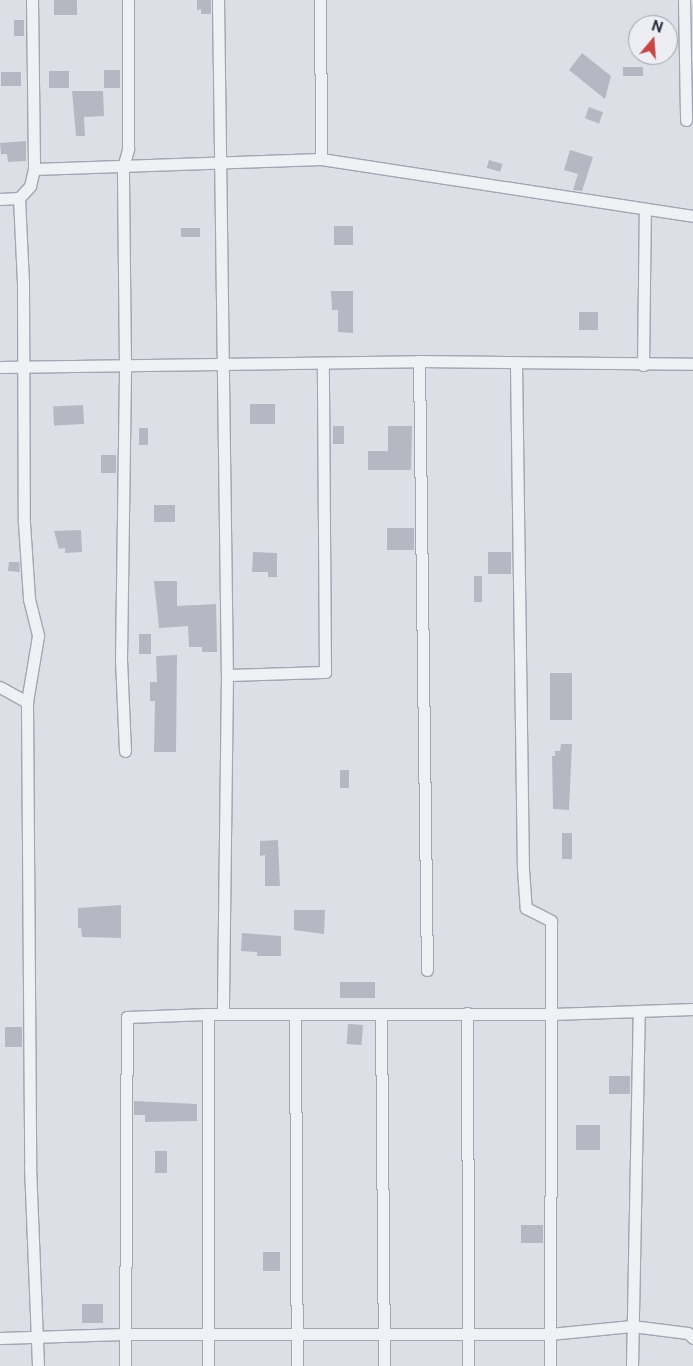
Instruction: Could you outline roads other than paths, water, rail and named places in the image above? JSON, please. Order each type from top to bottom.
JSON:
[{"type":"street","points":[[32,0],[34,169],[30,186],[19,198],[24,523],[30,599],[38,636],[27,702],[30,1166],[38,1366]]},
{"type":"street","points":[[125,751],[121,659],[125,367],[123,167],[128,149],[128,0]]},
{"type":"street","points":[[218,0],[227,675],[224,1014]]},
{"type":"street","points":[[320,0],[322,159]]},
{"type":"street","points":[[684,0],[686,120]]},
{"type":"street","points":[[34,169],[322,159],[693,216]]},
{"type":"street","points":[[0,199],[19,198]]},
{"type":"street","points":[[644,364],[645,210]]},
{"type":"street","points":[[0,367],[125,367],[419,361],[516,364],[693,364]]},
{"type":"street","points":[[419,361],[427,970]]},
{"type":"street","points":[[227,675],[326,672],[323,364]]},
{"type":"street","points":[[516,364],[523,868],[526,908],[551,921],[550,1366]]},
{"type":"street","points":[[0,687],[27,702]]},
{"type":"street","points":[[125,1366],[127,1017],[208,1014],[552,1014],[693,1009]]},
{"type":"street","points":[[632,1366],[639,1011]]},
{"type":"street","points":[[467,1013],[468,1366]]},
{"type":"street","points":[[208,1014],[208,1366]]},
{"type":"street","points":[[295,1015],[297,1366]]},
{"type":"street","points":[[381,1015],[384,1366]]},
{"type":"street","points":[[0,1338],[124,1334],[384,1334],[468,1332],[550,1334],[632,1326],[688,1333],[693,1338]]}]
